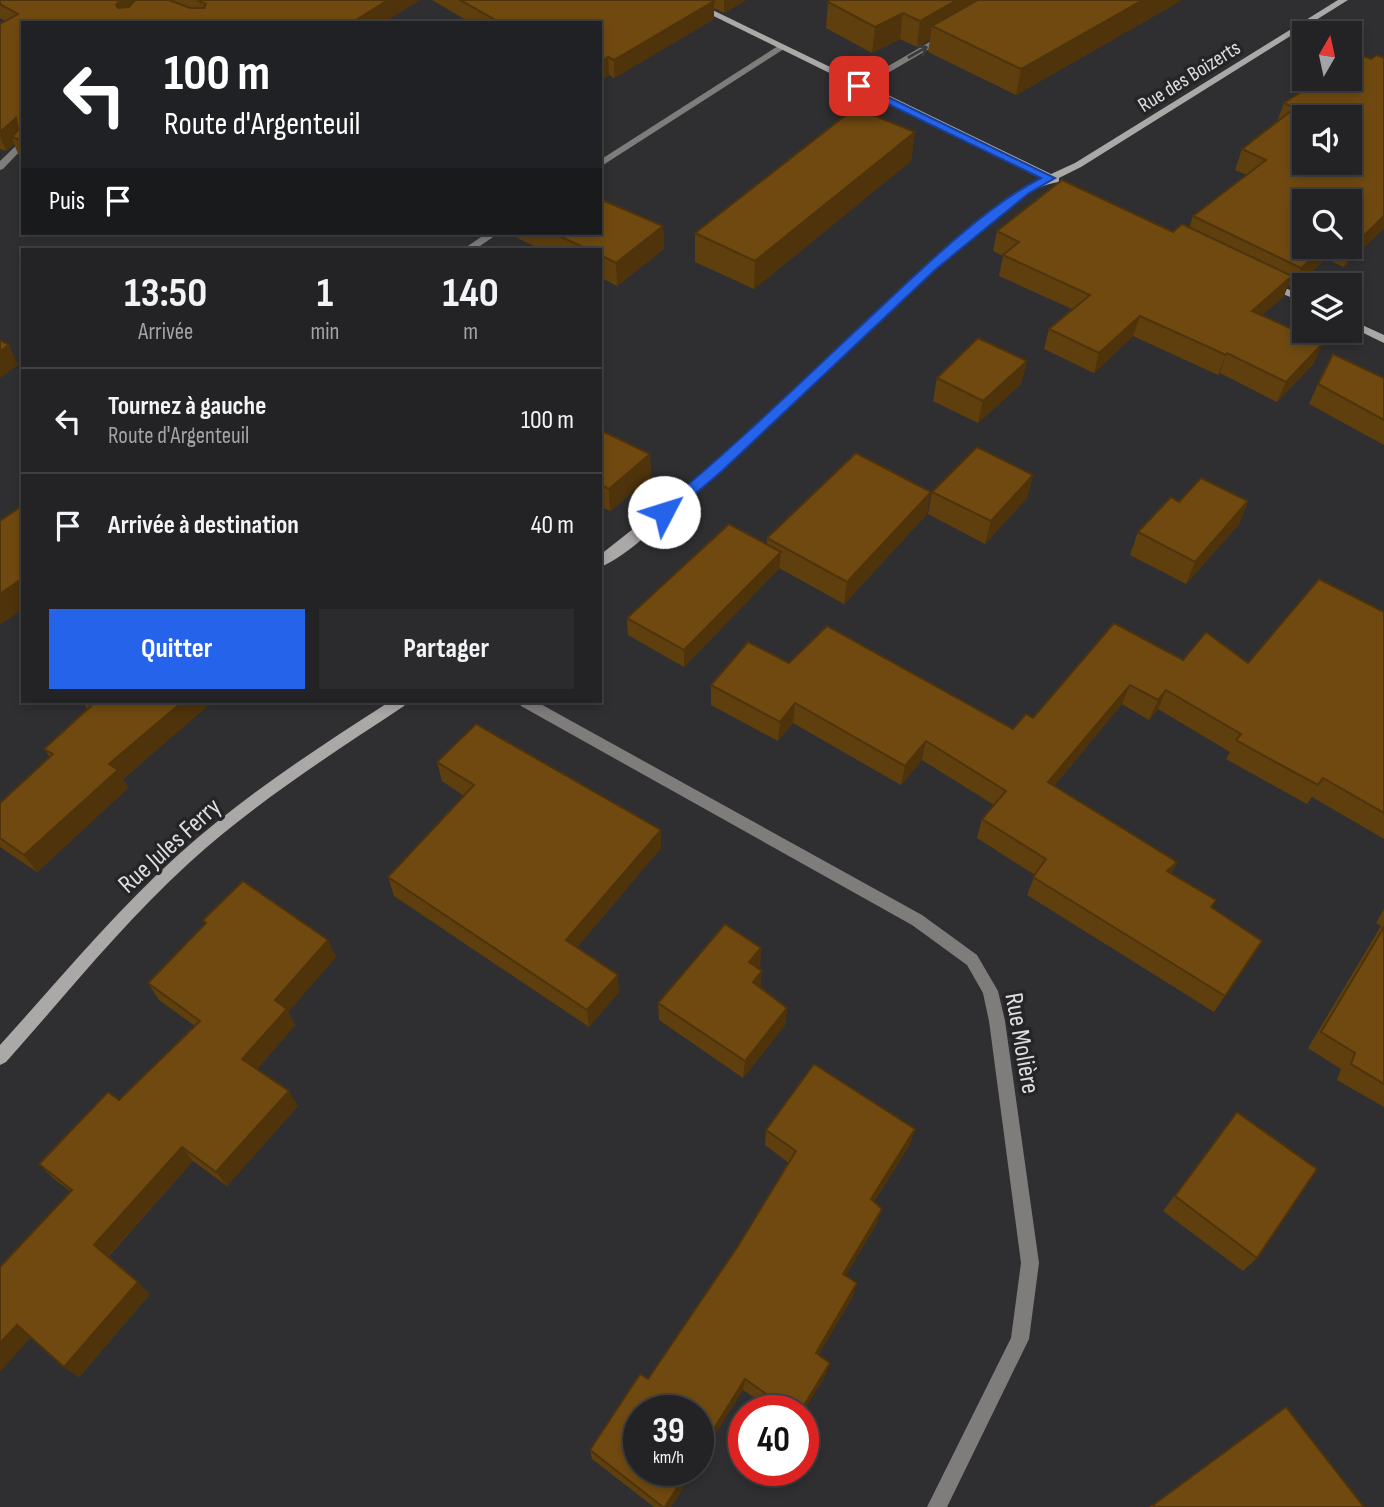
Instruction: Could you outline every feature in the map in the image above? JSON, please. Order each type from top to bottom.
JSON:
[{"type":"street","points":[[685,0],[1055,180]]},
{"type":"street","name":"Rue des Boizerts","points":[[1055,180],[1344,0]]},
{"type":"street","points":[[859,86],[950,33]]},
{"type":"street","points":[[602,163],[781,47]]},
{"type":"street","points":[[0,167],[21,144]]},
{"type":"street","points":[[602,561],[718,468],[932,266],[1025,191],[1055,180]]},
{"type":"street","points":[[470,248],[491,235]]},
{"type":"street","points":[[1254,276],[1292,294]]},
{"type":"street","points":[[1362,328],[1384,339]]},
{"type":"street","name":"Rue Jules Ferry","points":[[0,1057],[156,885],[191,852],[287,776],[397,703]]},
{"type":"street","name":"Rue Molière","points":[[528,703],[917,920],[972,960],[990,991],[997,1021],[1030,1263],[1020,1339],[937,1507]]},
{"type":"building","points":[[0,0],[120,0],[116,5],[118,8],[129,7],[135,0],[169,0],[190,8],[204,8],[206,4],[197,0],[388,0],[354,21],[21,21],[21,140],[12,137],[18,130],[16,118],[0,132],[0,24],[18,14],[0,4]]},
{"type":"building","points":[[460,0],[714,1],[614,60],[608,57],[602,61],[602,21],[497,21]]},
{"type":"building","points":[[957,0],[920,21],[903,13],[875,27],[828,2]]},
{"type":"building","points":[[978,0],[1143,0],[1021,69],[932,26]]},
{"type":"building","points":[[1377,55],[1384,58],[1384,216],[1362,237],[1362,189],[1292,189],[1292,259],[1311,259],[1301,268],[1193,216],[1266,160],[1242,149],[1292,110],[1292,175],[1362,175],[1362,105],[1292,107],[1284,103],[1302,91],[1362,91],[1362,56],[1371,59]]},
{"type":"building","points":[[855,108],[915,132],[755,261],[695,233]]},
{"type":"building","points":[[1062,180],[1173,232],[1182,224],[1292,276],[1252,311],[1292,329],[1292,343],[1323,343],[1286,382],[1227,353],[1226,355],[1140,316],[1099,353],[1049,329],[1090,295],[1003,255],[1019,242],[997,231]]},
{"type":"building","points":[[602,200],[663,226],[616,263],[602,256],[602,248],[586,248],[556,235],[602,235]]},
{"type":"building","points":[[978,338],[1027,361],[983,401],[937,378]]},
{"type":"building","points":[[0,340],[9,345],[0,351]]},
{"type":"building","points":[[1333,354],[1384,378],[1384,420],[1318,384]]},
{"type":"building","points":[[602,431],[650,454],[609,489],[602,485]]},
{"type":"building","points":[[977,447],[1033,475],[991,521],[932,492]]},
{"type":"building","points":[[856,453],[931,492],[847,582],[767,538]]},
{"type":"building","points":[[1201,478],[1248,501],[1195,562],[1138,532],[1171,497],[1179,502]]},
{"type":"building","points":[[21,506],[21,579],[0,594],[0,521]]},
{"type":"building","points":[[729,524],[781,552],[684,650],[627,618]]},
{"type":"building","points":[[1319,579],[1384,612],[1384,813],[1323,778],[1318,785],[1236,740],[1241,734],[1166,690],[1158,700],[1130,685],[1048,782],[1177,862],[1167,871],[1216,900],[1211,907],[1262,941],[1225,996],[1033,877],[1046,859],[982,819],[1006,791],[926,741],[905,766],[795,703],[780,722],[711,685],[748,642],[789,663],[827,626],[1013,729],[1026,714],[1033,718],[1114,623],[1183,660],[1206,632],[1248,663]]},
{"type":"building","points":[[86,703],[181,703],[109,764],[118,770],[24,855],[0,838],[0,803],[53,754],[44,749],[91,706]]},
{"type":"building","points":[[476,724],[661,830],[566,940],[618,975],[587,1010],[388,877],[474,785],[437,762]]},
{"type":"building","points":[[243,881],[328,940],[275,1000],[287,1009],[242,1059],[289,1091],[216,1172],[182,1147],[94,1245],[138,1282],[64,1367],[17,1325],[0,1343],[0,1267],[72,1190],[39,1164],[108,1092],[119,1100],[200,1021],[148,983],[206,923],[203,920]]},
{"type":"building","points":[[725,924],[761,948],[749,962],[762,971],[753,982],[787,1008],[745,1061],[658,1003]]},
{"type":"building","points":[[1384,927],[1384,1084],[1351,1064],[1355,1053],[1321,1032]]},
{"type":"building","points":[[814,1064],[915,1129],[871,1199],[882,1209],[843,1274],[857,1283],[816,1353],[830,1363],[810,1395],[768,1395],[745,1379],[735,1395],[728,1395],[728,1406],[714,1428],[714,1395],[626,1395],[640,1374],[648,1379],[738,1246],[796,1151],[766,1130]]},
{"type":"building","points":[[1237,1112],[1317,1169],[1257,1258],[1175,1196]]},
{"type":"building","points":[[623,1400],[623,1476],[590,1450]]},
{"type":"building","points":[[1286,1407],[1364,1507],[1153,1505]]},
{"type":"building","points":[[636,1486],[678,1486],[663,1507]]},
{"type":"route","points":[[664,512],[718,468],[932,266],[1025,191],[1050,178],[859,86]]}]
